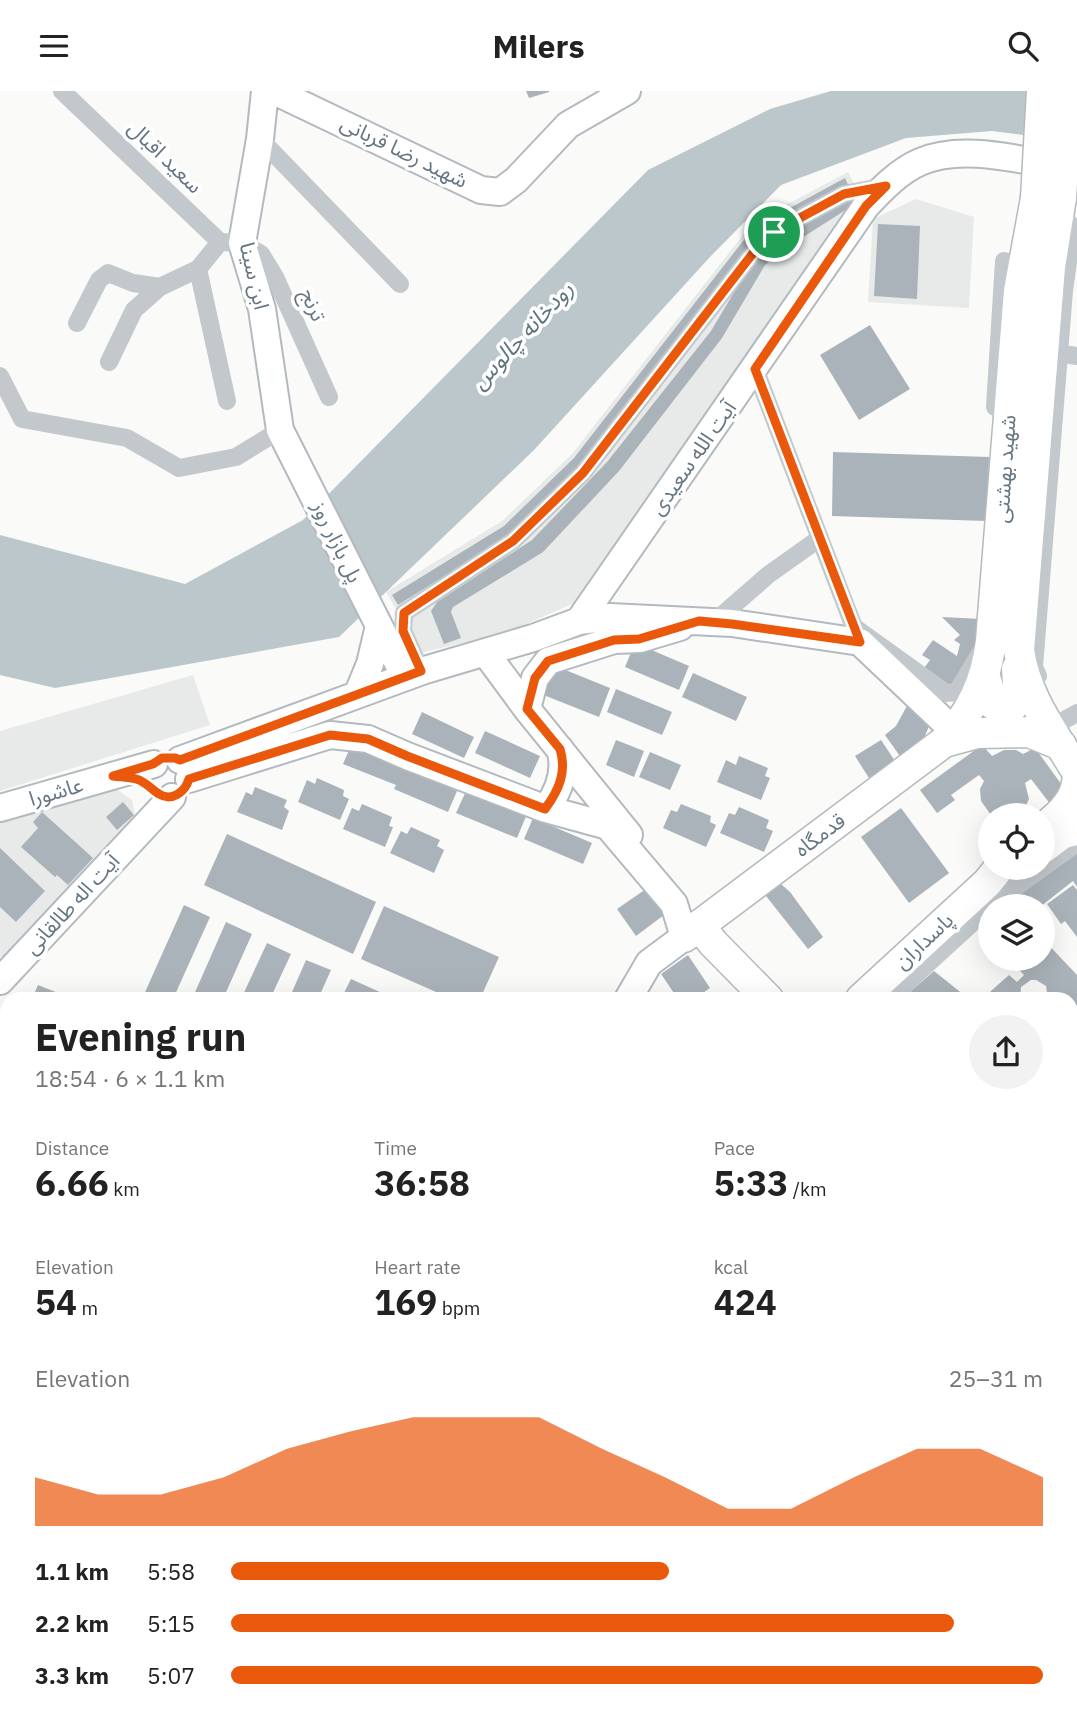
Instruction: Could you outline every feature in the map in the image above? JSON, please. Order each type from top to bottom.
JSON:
[{"type":"main road","name":"ابن سینا","points":[[265,91],[260,139],[231,242],[262,309],[280,430],[296,458]]},
{"type":"main road","name":"شهید رضا قربانی","points":[[274,91],[481,190],[500,191],[516,180],[568,125],[627,91]]},
{"type":"main road","points":[[1042,91],[1061,214]]},
{"type":"main road","points":[[1061,214],[1068,91]]},
{"type":"main road","name":"آیت الله سعیدی","points":[[579,621],[866,206],[886,186],[918,162],[945,154],[989,155],[1077,168]]},
{"type":"main road","name":"شهید بهشتی","points":[[1061,214],[1050,267],[1060,353],[1019,650],[1021,667],[1030,692],[1062,738],[1077,772]]},
{"type":"main road","name":"شهید بهشتی","points":[[949,736],[966,716],[985,677],[992,641],[1018,291],[1061,214]]},
{"type":"main road","name":"پل بازار روز","points":[[296,458],[379,626]]},
{"type":"main road","points":[[166,779],[358,693],[579,621],[610,617],[857,635],[949,736],[1029,733],[1062,738]]},
{"type":"main road","points":[[527,709],[535,678],[548,661],[614,640],[639,639],[706,622]]},
{"type":"main road","points":[[379,626],[413,674]]},
{"type":"main road","points":[[358,693],[370,664],[379,626]]},
{"type":"main road","points":[[985,677],[993,704],[1001,709],[1014,706],[1019,698],[1019,650]]},
{"type":"main road","points":[[485,652],[527,709],[640,848],[692,931]]},
{"type":"main road","points":[[166,779],[330,735],[368,739],[545,809],[608,826],[674,904],[692,931],[713,943],[761,992]]},
{"type":"main road","name":"قدمگاه","points":[[692,931],[949,736]]},
{"type":"main road","points":[[545,809],[561,781],[564,765],[560,749]]},
{"type":"main road","name":"عاشورا","points":[[0,808],[113,776],[166,779]]},
{"type":"main road","name":"آیت اله طالقانی","points":[[0,981],[144,826],[166,779]]},
{"type":"main road","points":[[1055,819],[1076,794],[1077,782]]},
{"type":"main road","points":[[1055,839],[1063,833],[1077,830]]},
{"type":"main road","name":"پاسداران","points":[[879,992],[988,880]]},
{"type":"main road","points":[[632,992],[649,963],[692,931]]},
{"type":"street","name":"سعید اقبال","points":[[62,91],[231,242]]},
{"type":"street","points":[[260,139],[400,284]]},
{"type":"street","points":[[413,674],[403,631],[404,613],[513,541],[583,473],[757,248],[774,232],[844,194],[886,186]]},
{"type":"street","points":[[109,362],[134,310],[160,287],[198,269],[231,242]]},
{"type":"street","name":"ترنج","points":[[231,242],[261,254],[275,277],[329,397]]},
{"type":"street","points":[[755,369],[857,635],[946,692],[957,692],[979,656],[982,645],[1004,261]]},
{"type":"street","points":[[198,269],[227,401]]},
{"type":"street","points":[[77,323],[99,280],[108,273],[133,283],[160,287]]},
{"type":"street","points":[[1060,353],[1034,667],[1062,738]]},
{"type":"street","points":[[0,376],[22,419],[127,438],[179,468],[236,457],[280,430]]},
{"type":"street","points":[[706,622],[820,538]]},
{"type":"street","points":[[1062,738],[1077,713]]},
{"type":"street","points":[[881,992],[995,902],[1077,843]]},
{"type":"shaded area","points":[[848,172],[863,201],[588,597],[510,631],[421,653],[386,592],[502,521],[572,454],[746,231],[763,217]]},
{"type":"shaded area","points":[[916,199],[974,217],[969,308],[868,302],[873,219]]},
{"type":"shaded area","points":[[193,675],[210,725],[0,791],[0,731]]},
{"type":"shaded area","points":[[108,790],[118,790],[132,800],[135,816],[133,825],[3,959],[0,956],[0,821]]},
{"type":"water","name":"رودخانه چالوس","points":[[831,91],[1077,91],[1077,142],[992,131],[906,138],[781,185],[709,258],[534,450],[339,637],[55,688],[0,675],[0,535],[185,584],[303,520],[648,170],[770,109]]},
{"type":"building","points":[[526,91],[549,91],[549,92],[529,98]]},
{"type":"building","points":[[845,178],[849,187],[770,230],[581,464],[510,535],[398,605],[392,595],[504,526],[574,458],[747,236],[764,222]]},
{"type":"building","points":[[848,197],[852,206],[789,246],[765,265],[722,338],[619,471],[543,552],[453,607],[451,612],[461,638],[444,644],[431,611],[437,602],[532,540],[607,462],[711,331],[755,257],[778,236]]},
{"type":"building","points":[[878,224],[920,226],[917,299],[874,296]]},
{"type":"building","points":[[870,325],[910,389],[859,420],[820,355]]},
{"type":"building","points":[[833,452],[989,457],[987,521],[832,516]]},
{"type":"building","points":[[942,617],[982,619],[981,645],[956,688],[922,671],[930,660],[922,655],[933,640],[957,656],[960,644],[954,640],[960,635]]},
{"type":"building","points":[[635,643],[689,666],[679,690],[625,667]]},
{"type":"building","points":[[553,665],[610,688],[599,717],[541,694]]},
{"type":"building","points":[[693,673],[747,697],[736,721],[682,697]]},
{"type":"building","points":[[616,689],[672,712],[662,735],[607,712]]},
{"type":"building","points":[[908,704],[932,719],[924,738],[902,759],[885,735],[896,726]]},
{"type":"building","points":[[422,712],[474,737],[464,758],[412,734]]},
{"type":"building","points":[[485,731],[540,756],[530,778],[475,753]]},
{"type":"building","points":[[616,740],[644,751],[634,777],[606,765]]},
{"type":"building","points":[[881,740],[895,761],[869,778],[855,756]]},
{"type":"building","points":[[353,741],[403,768],[457,791],[448,812],[394,789],[396,785],[343,764]]},
{"type":"building","points":[[982,745],[992,756],[1004,750],[1016,750],[1023,754],[1035,748],[1067,792],[1053,803],[1049,803],[1031,779],[1025,783],[1029,799],[1027,803],[982,803],[980,789],[984,781],[979,775],[951,795],[955,800],[937,813],[920,790]]},
{"type":"building","points":[[650,752],[681,765],[670,790],[639,777]]},
{"type":"building","points":[[739,756],[768,768],[765,776],[770,778],[761,800],[717,782],[726,760],[736,765]]},
{"type":"building","points":[[317,778],[344,790],[343,796],[349,799],[340,820],[298,802],[307,780],[315,784]]},
{"type":"building","points":[[255,787],[287,800],[284,807],[289,811],[282,830],[237,812],[246,792],[252,795]]},
{"type":"building","points":[[467,789],[527,814],[517,838],[456,813]]},
{"type":"building","points":[[123,802],[134,815],[117,830],[106,817]]},
{"type":"building","points":[[362,804],[392,817],[389,826],[393,827],[385,847],[343,829],[352,808],[359,811]]},
{"type":"building","points":[[681,804],[711,816],[710,822],[716,825],[706,847],[663,828],[671,810],[677,812]]},
{"type":"building","points":[[739,807],[769,820],[766,828],[773,831],[764,852],[720,833],[729,813],[735,815]]},
{"type":"building","points":[[901,808],[949,873],[909,903],[861,837]]},
{"type":"building","points":[[42,812],[93,858],[68,885],[21,847],[38,828],[33,822]]},
{"type":"building","points":[[533,818],[592,843],[583,864],[524,839]]},
{"type":"building","points":[[411,827],[440,840],[437,846],[444,850],[434,873],[390,853],[401,831],[407,834]]},
{"type":"building","points":[[227,834],[376,902],[353,954],[204,885]]},
{"type":"building","points":[[0,848],[45,891],[16,922],[0,907]]},
{"type":"building","points":[[1077,848],[1077,887],[1073,881],[1055,895],[1017,894],[1035,880],[1055,880],[1055,865]]},
{"type":"building","points":[[781,884],[823,937],[808,949],[766,896]]},
{"type":"building","points":[[1073,885],[1077,890],[1077,937],[1065,921],[1061,924],[1055,915],[1055,898]]},
{"type":"building","points":[[646,889],[664,915],[636,936],[617,909]]},
{"type":"building","points":[[184,905],[210,917],[176,992],[145,992]]},
{"type":"building","points":[[384,906],[499,957],[483,992],[436,992],[361,959]]},
{"type":"building","points":[[226,922],[252,934],[226,992],[195,992]]},
{"type":"building","points":[[267,943],[291,954],[273,992],[244,992]]},
{"type":"building","points":[[1055,952],[1077,975],[1077,992],[1047,992],[1046,986],[1031,980],[1021,987],[1021,992],[990,992],[1009,975],[1017,982],[1024,975],[1020,971],[1055,971]]},
{"type":"building","points":[[688,955],[710,988],[704,992],[673,992],[661,974]]},
{"type":"building","points":[[306,960],[331,970],[321,992],[292,992]]},
{"type":"building","points":[[934,971],[960,992],[910,992]]},
{"type":"building","points":[[351,979],[380,992],[344,992]]},
{"type":"building","points":[[38,985],[56,992],[35,992]]},
{"type":"route","points":[[886,186],[866,206],[755,369],[860,642],[699,621],[639,639],[614,640],[548,661],[535,678],[527,709],[560,749],[564,765],[561,781],[545,809],[368,739],[330,735],[189,779],[183,791],[172,797],[159,795],[150,785],[135,779],[113,776],[153,764],[162,758],[180,760],[421,671],[403,631],[404,613],[513,541],[583,473],[757,248],[774,232],[844,194],[886,186]]}]
